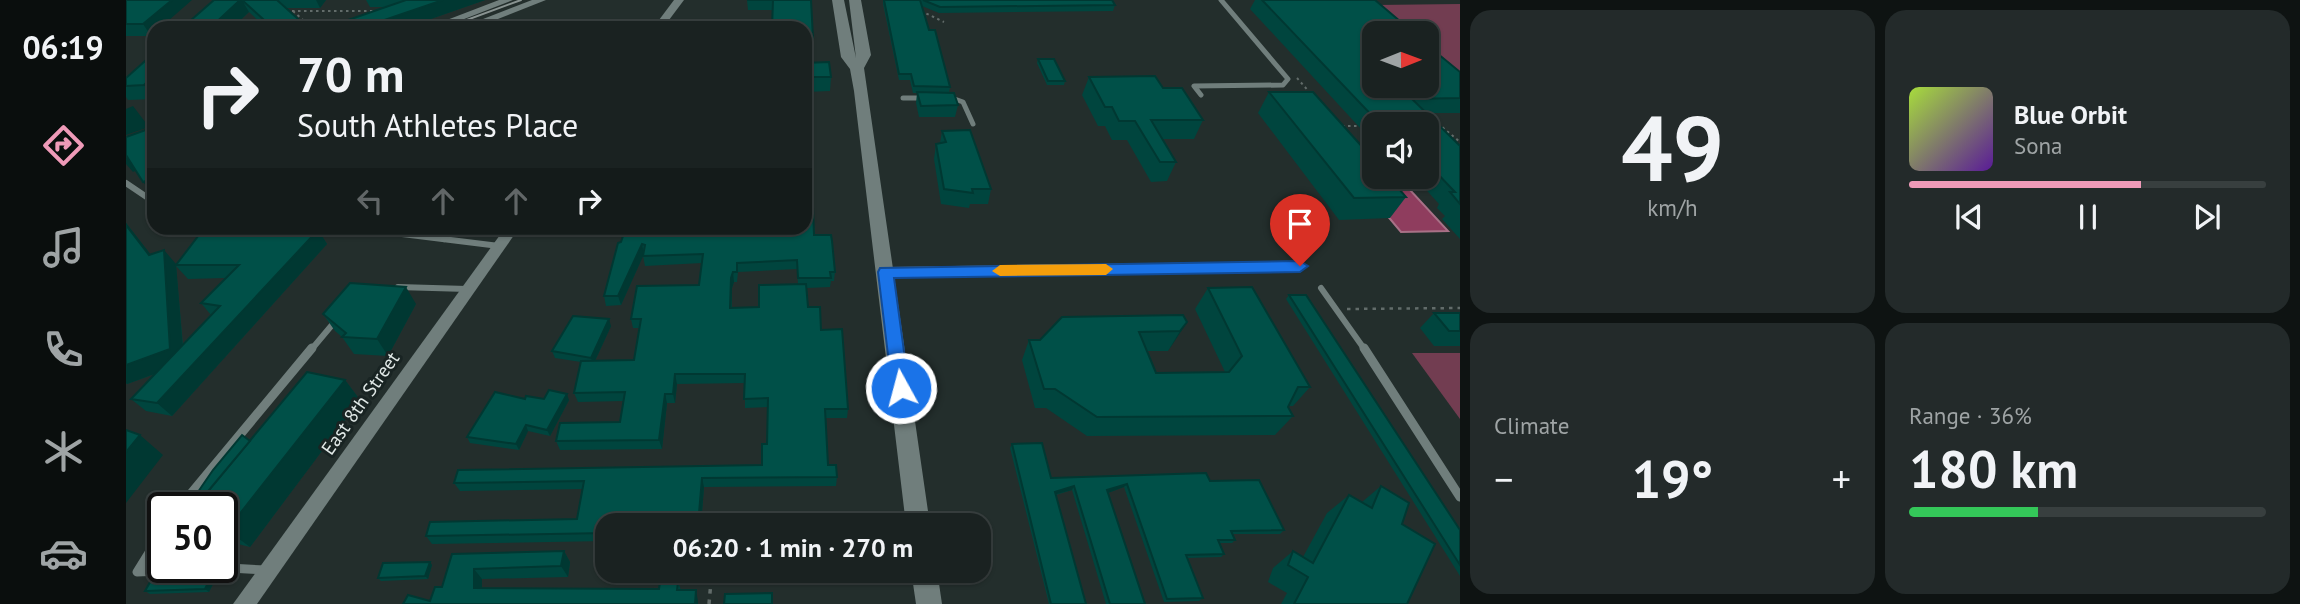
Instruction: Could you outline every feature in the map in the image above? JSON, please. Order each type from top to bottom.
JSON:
[{"type":"main road","points":[[838,0],[848,57],[857,68],[916,513]]},
{"type":"main road","points":[[856,0],[864,55],[857,68]]},
{"type":"main road","points":[[926,583],[929,604]]},
{"type":"street","points":[[450,21],[508,0]]},
{"type":"street","points":[[484,21],[541,0]]},
{"type":"street","points":[[663,21],[679,0]]},
{"type":"street","name":"East 8th Street","points":[[244,604],[507,235]]},
{"type":"street","points":[[886,272],[1300,266]]},
{"type":"lane","points":[[1201,95],[1194,86],[1283,85],[1288,79],[1220,0]]},
{"type":"lane","points":[[941,97],[964,101],[973,124]]},
{"type":"lane","points":[[903,98],[929,98]]},
{"type":"lane","points":[[126,183],[147,197]]},
{"type":"lane","points":[[410,235],[499,246]]},
{"type":"lane","points":[[443,239],[447,235]]},
{"type":"lane","points":[[386,287],[467,289]]},
{"type":"lane","points":[[1321,288],[1460,497]]},
{"type":"lane","points":[[192,492],[340,316]]},
{"type":"lane","points":[[147,556],[137,572],[147,572]]},
{"type":"lane","points":[[238,568],[268,570]]},
{"type":"path","points":[[282,11],[387,11]]},
{"type":"path","points":[[293,11],[304,21]]},
{"type":"path","points":[[921,11],[944,22]]},
{"type":"path","points":[[1439,126],[1460,142]]},
{"type":"path","points":[[1336,309],[1460,308]]},
{"type":"path","points":[[709,604],[711,583]]},
{"type":"shaded area","points":[[1460,4],[1460,83],[1439,66],[1439,21],[1390,21],[1375,5]]},
{"type":"shaded area","points":[[1354,176],[1362,176],[1362,186]]},
{"type":"shaded area","points":[[1365,189],[1409,189],[1448,231],[1401,232]]},
{"type":"shaded area","points":[[1412,353],[1460,353],[1460,419]]},
{"type":"building","points":[[126,0],[172,0],[143,24],[126,24]]},
{"type":"building","points":[[214,0],[240,0],[218,21],[190,21]]},
{"type":"building","points":[[242,0],[277,0],[300,21],[265,21]]},
{"type":"building","points":[[406,0],[443,0],[382,21],[345,21]]},
{"type":"building","points":[[773,0],[811,0],[813,38],[812,21],[772,21]]},
{"type":"building","points":[[884,0],[920,0],[929,30],[935,30],[950,87],[914,86],[911,74],[899,74]]},
{"type":"building","points":[[923,0],[1112,0],[1115,5],[940,7]]},
{"type":"building","points":[[1262,0],[1375,0],[1400,21],[1362,21],[1362,98],[1439,98],[1439,55],[1460,72],[1460,98],[1412,99],[1425,112],[1369,112]]},
{"type":"building","points":[[147,59],[147,82],[144,85],[126,86],[126,78]]},
{"type":"building","points":[[1038,59],[1054,59],[1065,81],[1048,81]]},
{"type":"building","points":[[829,62],[831,77],[812,77],[812,63]]},
{"type":"building","points":[[1155,76],[1163,88],[1182,88],[1203,120],[1151,120],[1176,162],[1160,162],[1135,121],[1119,121],[1112,107],[1105,107],[1089,77]]},
{"type":"building","points":[[917,92],[954,93],[958,105],[921,106]]},
{"type":"building","points":[[1269,92],[1313,92],[1362,147],[1362,189],[1399,189],[1406,197],[1354,198]]},
{"type":"building","points":[[1439,125],[1460,145],[1460,204],[1450,192],[1455,192],[1439,175]]},
{"type":"building","points":[[147,130],[147,181],[143,182],[126,155],[126,137]]},
{"type":"building","points":[[970,130],[991,189],[972,189],[973,193],[944,189],[936,144],[946,142],[942,131]]},
{"type":"building","points":[[813,208],[814,235],[831,235],[835,272],[830,272],[831,278],[798,278],[797,260],[737,263],[737,272],[733,272],[731,278],[730,308],[759,307],[759,285],[806,284],[808,307],[820,307],[821,330],[842,329],[848,409],[825,409],[828,465],[836,465],[837,477],[702,478],[699,513],[595,513],[595,533],[426,536],[430,522],[577,519],[584,481],[454,483],[458,470],[762,465],[762,444],[767,444],[768,398],[744,399],[745,374],[675,374],[673,394],[665,394],[659,440],[556,441],[560,423],[620,422],[625,392],[574,393],[581,361],[634,360],[641,319],[631,319],[637,286],[699,285],[703,254],[643,256],[645,245],[642,244],[618,296],[604,296],[618,243],[623,236],[812,235]]},
{"type":"building","points":[[126,225],[149,255],[164,250],[170,349],[126,365]]},
{"type":"building","points":[[199,235],[313,235],[157,403],[131,399],[220,306],[201,303],[239,265],[176,265]]},
{"type":"building","points":[[350,283],[406,287],[377,339],[342,337],[346,333],[323,314]]},
{"type":"building","points":[[1252,287],[1310,387],[1298,387],[1288,407],[1293,416],[1097,417],[1055,389],[1044,389],[1029,340],[1040,340],[1062,317],[1183,315],[1187,322],[1180,331],[1139,332],[1156,373],[1229,372],[1242,356],[1208,288]]},
{"type":"building","points":[[1289,295],[1306,295],[1460,530],[1460,565]]},
{"type":"building","points":[[1434,313],[1460,313],[1460,331],[1449,331]]},
{"type":"building","points":[[573,316],[609,319],[591,358],[552,351]]},
{"type":"building","points":[[307,372],[345,380],[238,516],[238,492],[207,492]]},
{"type":"building","points":[[549,390],[567,394],[547,430],[526,425],[516,444],[467,437],[495,392],[525,399],[526,396],[544,399]]},
{"type":"building","points":[[126,430],[140,435],[126,452]]},
{"type":"building","points":[[242,435],[250,441],[207,492],[198,492]]},
{"type":"building","points":[[1042,443],[1051,478],[1206,473],[1210,481],[1259,480],[1284,530],[1231,531],[1235,540],[1218,540],[1224,554],[1186,555],[1203,598],[1167,599],[1127,484],[1107,490],[1145,604],[1110,604],[1074,486],[1055,492],[1086,604],[1051,604],[1012,444]]},
{"type":"building","points":[[1381,486],[1409,503],[1402,524],[1435,544],[1407,604],[1294,604],[1308,577],[1288,565],[1293,551],[1313,563],[1349,495],[1372,508]]},
{"type":"building","points":[[564,551],[561,566],[474,569],[474,588],[659,589],[660,583],[678,583],[677,590],[696,590],[695,604],[403,604],[408,595],[430,601],[435,587],[442,587],[452,554]]},
{"type":"building","points":[[430,562],[425,576],[378,578],[383,563]]},
{"type":"building","points":[[150,583],[208,583],[205,589],[145,591]]},
{"type":"building","points":[[772,593],[772,604],[724,604],[725,594]]},
{"type":"tram line","points":[[464,21],[521,0]]},
{"type":"slow traffic","points":[[1000,271],[1106,269]]},
{"type":"route","points":[[901,388],[886,272],[1300,266]]}]
